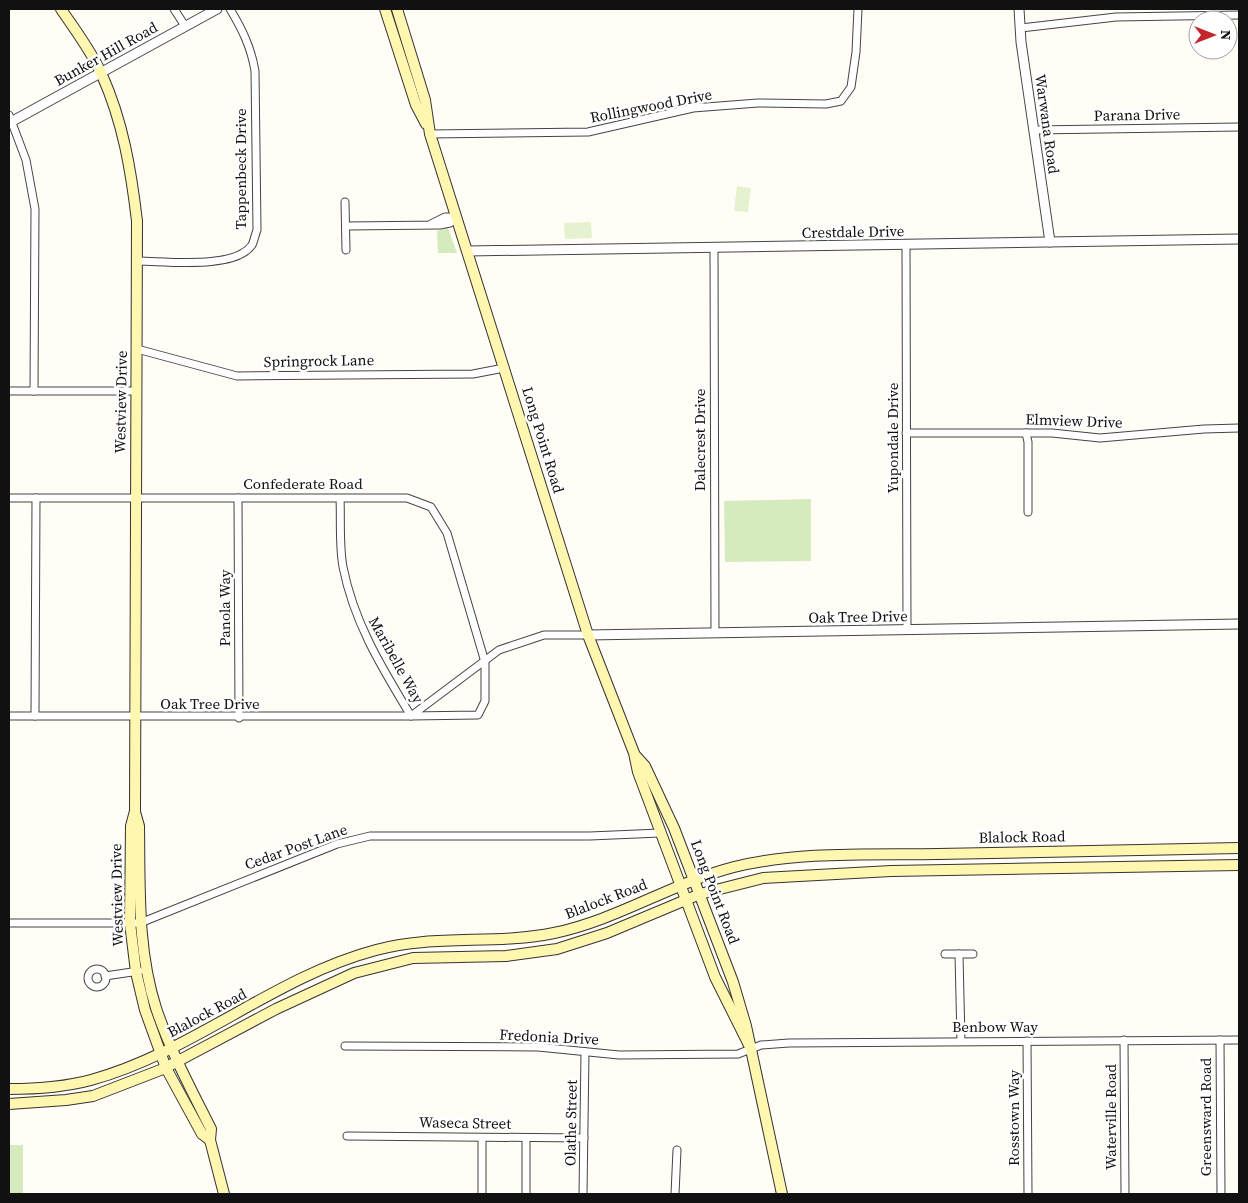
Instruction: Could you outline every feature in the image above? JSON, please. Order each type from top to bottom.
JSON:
[{"type":"main road","name":"Westview Drive","points":[[62,9],[102,73],[120,119],[131,166],[137,221],[135,811],[139,826],[135,923],[136,972],[145,1010],[166,1068],[202,1134],[210,1140]]},
{"type":"main road","name":"Long Point Road","points":[[385,9],[416,105],[430,134],[457,217],[588,635],[634,753],[638,772],[660,833],[715,977],[751,1049]]},
{"type":"main road","name":"Long Point Road","points":[[397,9],[425,100],[430,134]]},
{"type":"main road","name":"Long Point Road","points":[[634,753],[645,766],[695,880],[733,982],[751,1049],[782,1194]]},
{"type":"main road","points":[[1200,848],[1200,866]]},
{"type":"main road","name":"Blalock Road","points":[[9,1089],[64,1085],[98,1078],[161,1054],[314,972],[348,958],[378,949],[411,943],[533,937],[576,928],[680,885],[735,867],[808,857],[1239,848]]},
{"type":"main road","points":[[1082,851],[1083,868]]},
{"type":"main road","points":[[977,853],[981,870]]},
{"type":"main road","points":[[891,854],[891,871]]},
{"type":"main road","points":[[808,857],[808,874]]},
{"type":"main road","name":"Blalock Road","points":[[9,1104],[93,1096],[178,1063],[276,1009],[354,973],[413,958],[475,955],[506,956],[532,953],[582,942],[700,894],[763,878],[808,874],[891,871],[1239,865]]},
{"type":"main road","name":"Westview Drive","points":[[135,923],[156,1006],[171,1049],[211,1129],[210,1140],[224,1194]]},
{"type":"main road","points":[[576,928],[582,942]]},
{"type":"main road","points":[[475,940],[475,955]]},
{"type":"main road","points":[[348,958],[354,973]]},
{"type":"main road","points":[[272,994],[276,1009]]},
{"type":"main road","points":[[64,1085],[66,1100]]},
{"type":"street","points":[[174,9],[185,26]]},
{"type":"street","name":"Bunker Hill Road","points":[[10,120],[102,73],[217,9]]},
{"type":"street","name":"Tappenbeck Drive","points":[[138,261],[221,261],[239,256],[252,245],[257,230],[255,71],[252,53],[245,34],[230,9]]},
{"type":"street","name":"Rollingwood Drive","points":[[430,134],[588,132],[693,108],[757,103],[826,104],[841,101],[851,87],[856,52],[858,9]]},
{"type":"street","name":"Warwana Road","points":[[1019,9],[1020,28],[1050,242]]},
{"type":"street","points":[[1020,28],[1116,17],[1239,15]]},
{"type":"street","points":[[10,120],[26,160],[35,209],[34,391]]},
{"type":"street","name":"Parana Drive","points":[[1035,130],[1239,127]]},
{"type":"street","points":[[345,202],[346,250]]},
{"type":"street","points":[[347,226],[440,225],[450,223],[457,217]]},
{"type":"street","name":"Crestdale Drive","points":[[468,251],[1239,239]]},
{"type":"street","name":"Yupondale Drive","points":[[906,245],[906,630]]},
{"type":"street","name":"Dalecrest Drive","points":[[714,247],[715,632]]},
{"type":"street","name":"Springrock Lane","points":[[137,349],[237,376],[473,374],[504,368]]},
{"type":"street","points":[[9,390],[137,391]]},
{"type":"street","name":"Elmview Drive","points":[[906,433],[1026,432],[1100,438],[1204,429],[1239,428]]},
{"type":"street","points":[[1026,432],[1028,442],[1028,512]]},
{"type":"street","name":"Confederate Road","points":[[9,498],[407,498],[431,507],[447,533],[485,662]]},
{"type":"street","points":[[35,716],[36,498]]},
{"type":"street","name":"Panola Way","points":[[238,498],[239,718]]},
{"type":"street","name":"Maribelle Way","points":[[340,498],[343,565],[355,613],[379,664],[411,716]]},
{"type":"street","name":"Oak Tree Drive","points":[[411,716],[499,650],[544,635],[1239,624]]},
{"type":"street","name":"Oak Tree Drive","points":[[9,716],[239,718],[478,715],[485,701],[485,662]]},
{"type":"street","name":"Cedar Post Lane","points":[[9,923],[135,923],[337,844],[370,836],[590,836],[660,833]]},
{"type":"street","points":[[945,954],[973,954]]},
{"type":"street","points":[[959,954],[961,1041]]},
{"type":"street","points":[[105,976],[147,970]]},
{"type":"street","name":"Waterville Road","points":[[1124,1040],[1125,1194]]},
{"type":"street","name":"Greensward Road","points":[[1220,1040],[1221,1194]]},
{"type":"street","name":"Benbow Way","points":[[751,1049],[761,1045],[789,1043],[1239,1040]]},
{"type":"street","name":"Rosstown Way","points":[[1027,1041],[1028,1194]]},
{"type":"street","name":"Fredonia Drive","points":[[345,1046],[538,1047],[619,1055],[738,1054],[751,1049]]},
{"type":"street","name":"Olathe Street","points":[[583,1194],[586,1052]]},
{"type":"street","name":"Waseca Street","points":[[347,1136],[584,1138]]},
{"type":"street","points":[[482,1138],[482,1194]]},
{"type":"street","points":[[526,1138],[526,1194]]},
{"type":"street","points":[[675,1194],[677,1150]]},
{"type":"green space","points":[[737,186],[751,188],[748,212],[734,211]]},
{"type":"green space","points":[[591,222],[592,238],[565,239],[564,223]]},
{"type":"green space","points":[[448,228],[457,253],[438,253],[437,231]]},
{"type":"green space","points":[[811,499],[811,561],[725,562],[724,501]]},
{"type":"green space","points":[[9,1145],[23,1145],[23,1194],[9,1194]]}]
